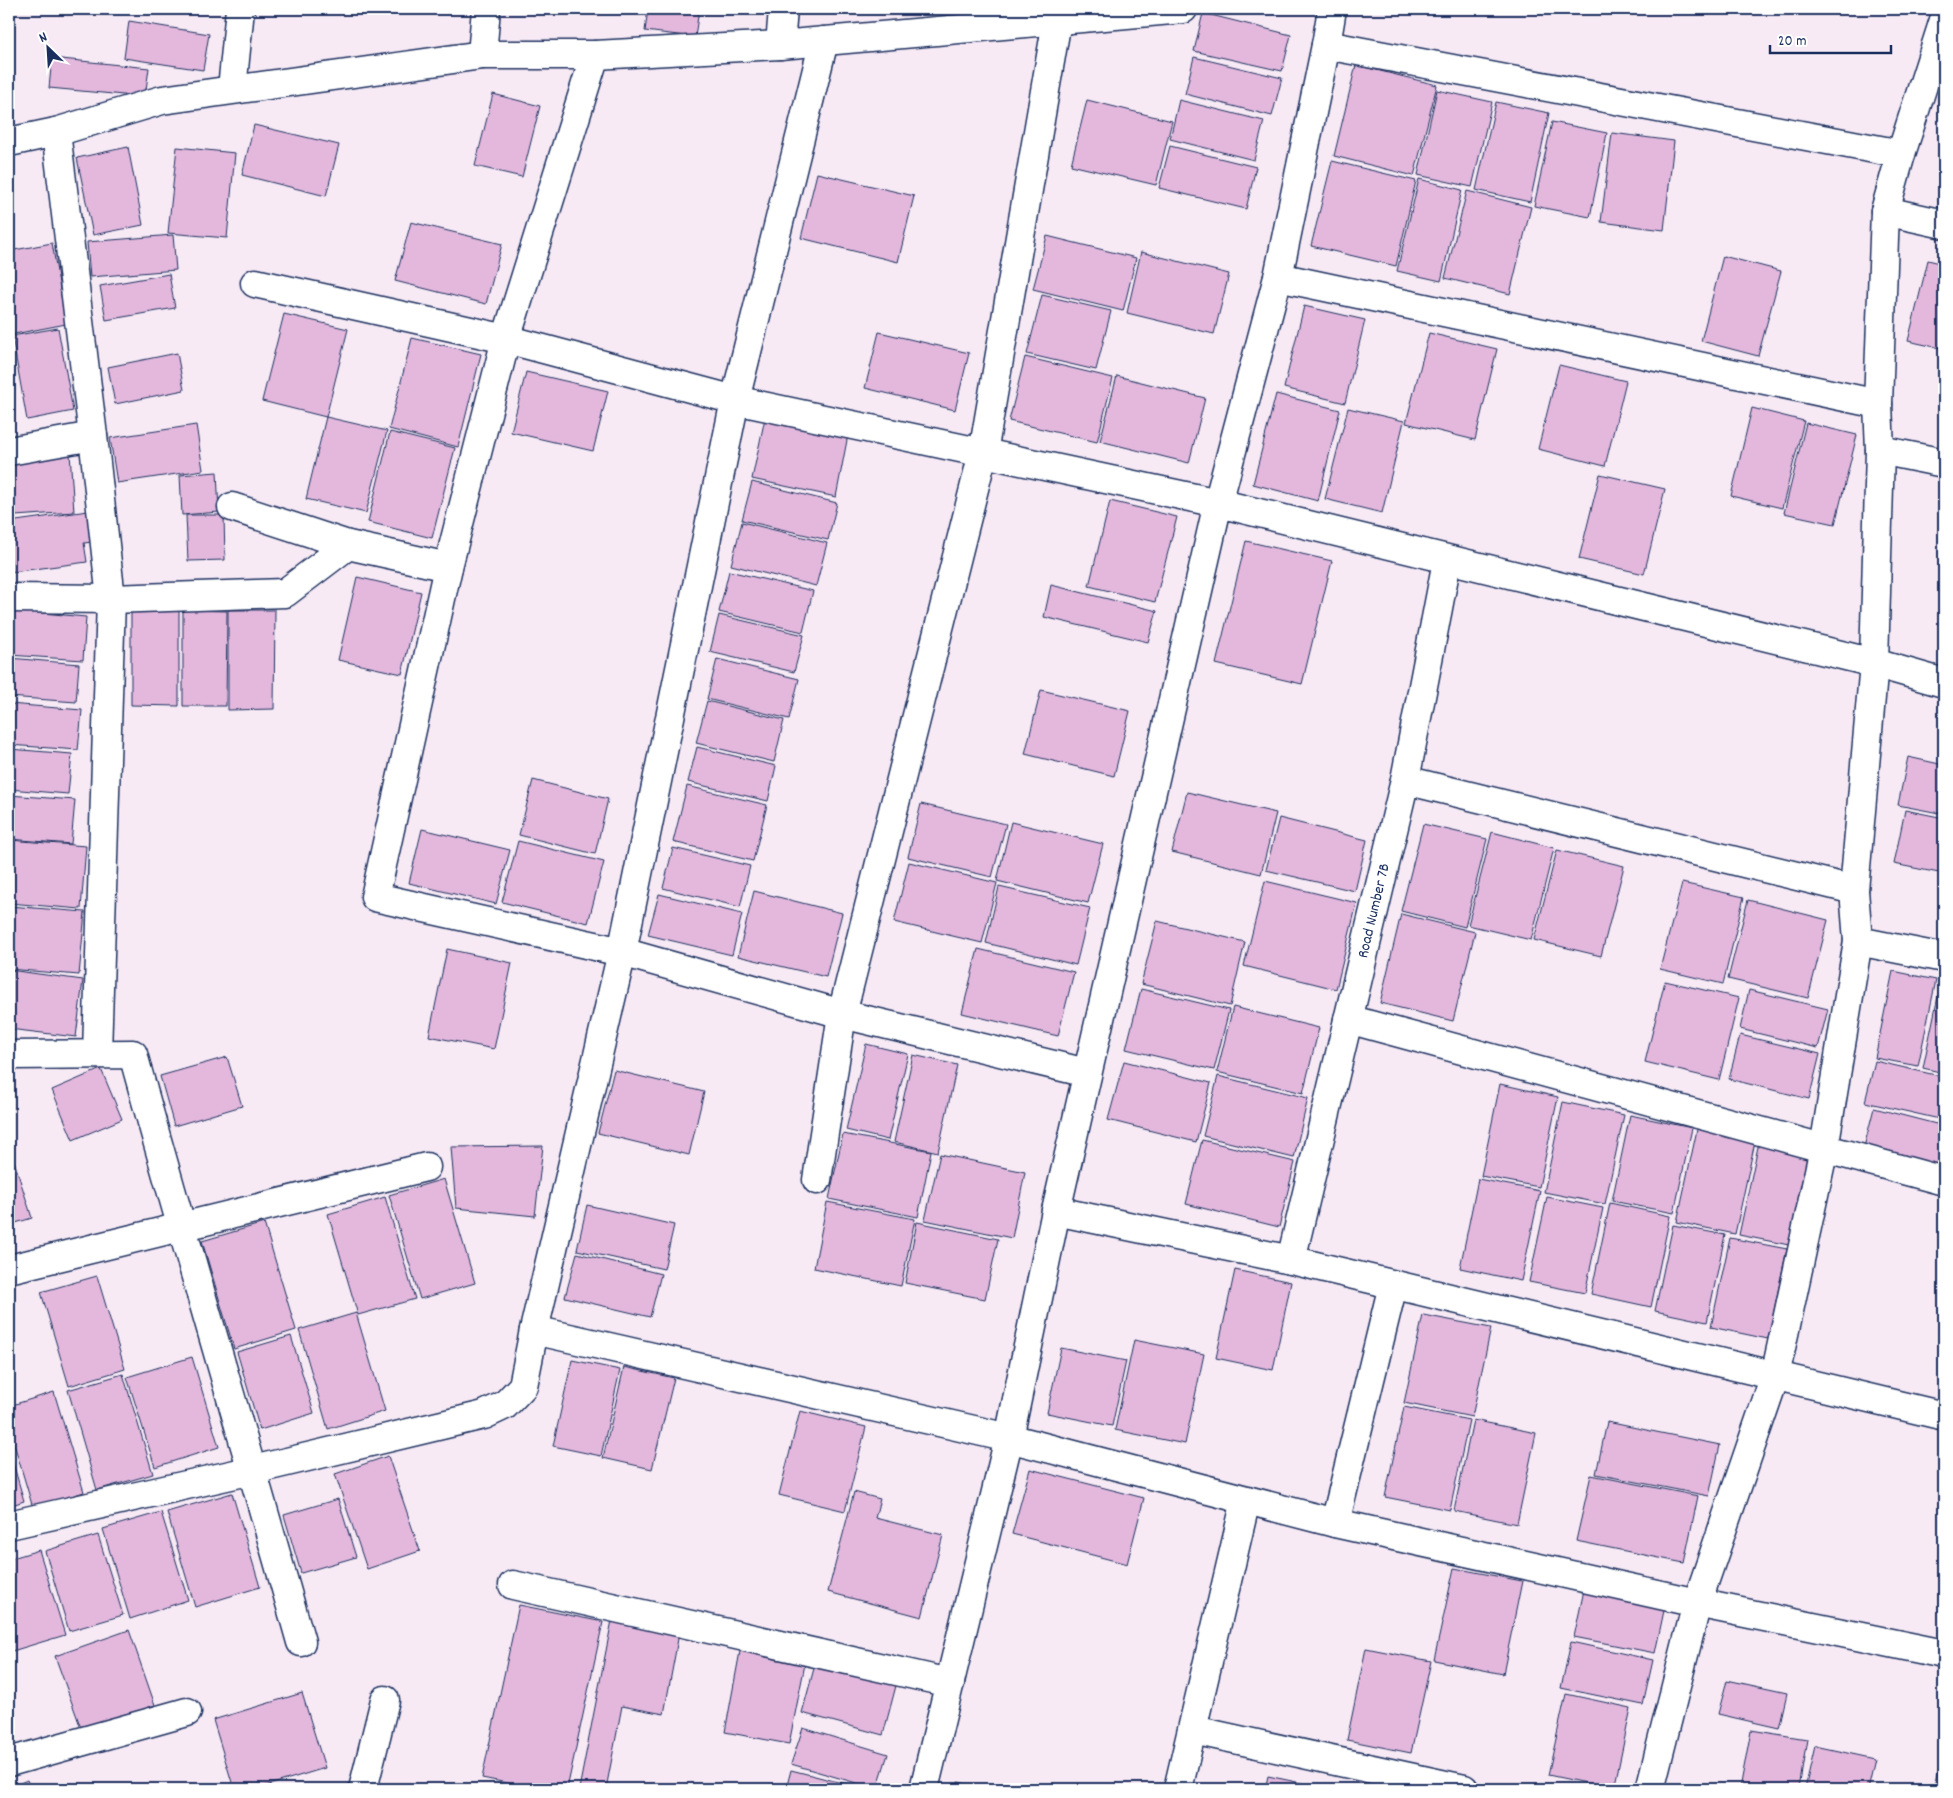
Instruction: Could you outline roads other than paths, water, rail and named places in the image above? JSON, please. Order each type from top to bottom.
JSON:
[{"type":"street","points":[[232,90],[240,9]]},
{"type":"street","points":[[482,55],[486,9]]},
{"type":"street","points":[[780,45],[783,9]]},
{"type":"street","points":[[9,142],[56,132],[162,100],[482,55],[595,55],[780,45],[1059,14],[1183,9]]},
{"type":"street","points":[[924,1789],[1009,1438],[1056,1210],[1218,503],[1278,277],[1332,9]]},
{"type":"street","points":[[817,1180],[842,1014],[983,453],[1059,14]]},
{"type":"street","points":[[1650,1789],[1697,1603],[1775,1376],[1824,1148],[1858,941],[1854,890],[1874,663],[1880,450],[1878,404],[1886,211],[1944,20]]},
{"type":"street","points":[[9,1525],[253,1470],[484,1414],[505,1404],[523,1386],[534,1330],[622,952],[734,400],[824,41]]},
{"type":"street","points":[[1326,45],[1902,154]]},
{"type":"street","points":[[595,55],[506,339],[448,567],[375,897],[622,952],[842,1014],[1087,1073]]},
{"type":"street","points":[[56,132],[111,599],[97,1053]]},
{"type":"street","points":[[1886,211],[1944,224]]},
{"type":"street","points":[[1278,277],[1878,404]]},
{"type":"street","points":[[255,283],[506,339],[734,400],[1218,503],[1874,663],[1944,683]]},
{"type":"street","points":[[9,451],[93,436]]},
{"type":"street","points":[[1880,450],[1944,463]]},
{"type":"street","points":[[232,507],[348,545],[448,567]]},
{"type":"street","points":[[9,598],[111,599],[285,593],[348,545]]},
{"type":"street","name":"Road Number 7B","points":[[1291,1260],[1405,780],[1447,560]]},
{"type":"street","points":[[1405,780],[1854,890]]},
{"type":"street","points":[[1858,941],[1944,958]]},
{"type":"street","points":[[1348,1019],[1944,1181]]},
{"type":"street","points":[[9,1054],[132,1054],[301,1642]]},
{"type":"street","points":[[9,1269],[426,1167]]},
{"type":"street","points":[[1056,1210],[1291,1260],[1944,1416]]},
{"type":"street","points":[[1335,1523],[1393,1285]]},
{"type":"street","points":[[534,1330],[1009,1438],[1335,1523],[1697,1603],[1944,1654]]},
{"type":"street","points":[[1178,1789],[1246,1500]]},
{"type":"street","points":[[513,1584],[950,1683]]},
{"type":"street","points":[[363,1789],[385,1700]]},
{"type":"street","points":[[9,1762],[187,1712]]},
{"type":"street","points":[[1193,1730],[1464,1789]]}]
